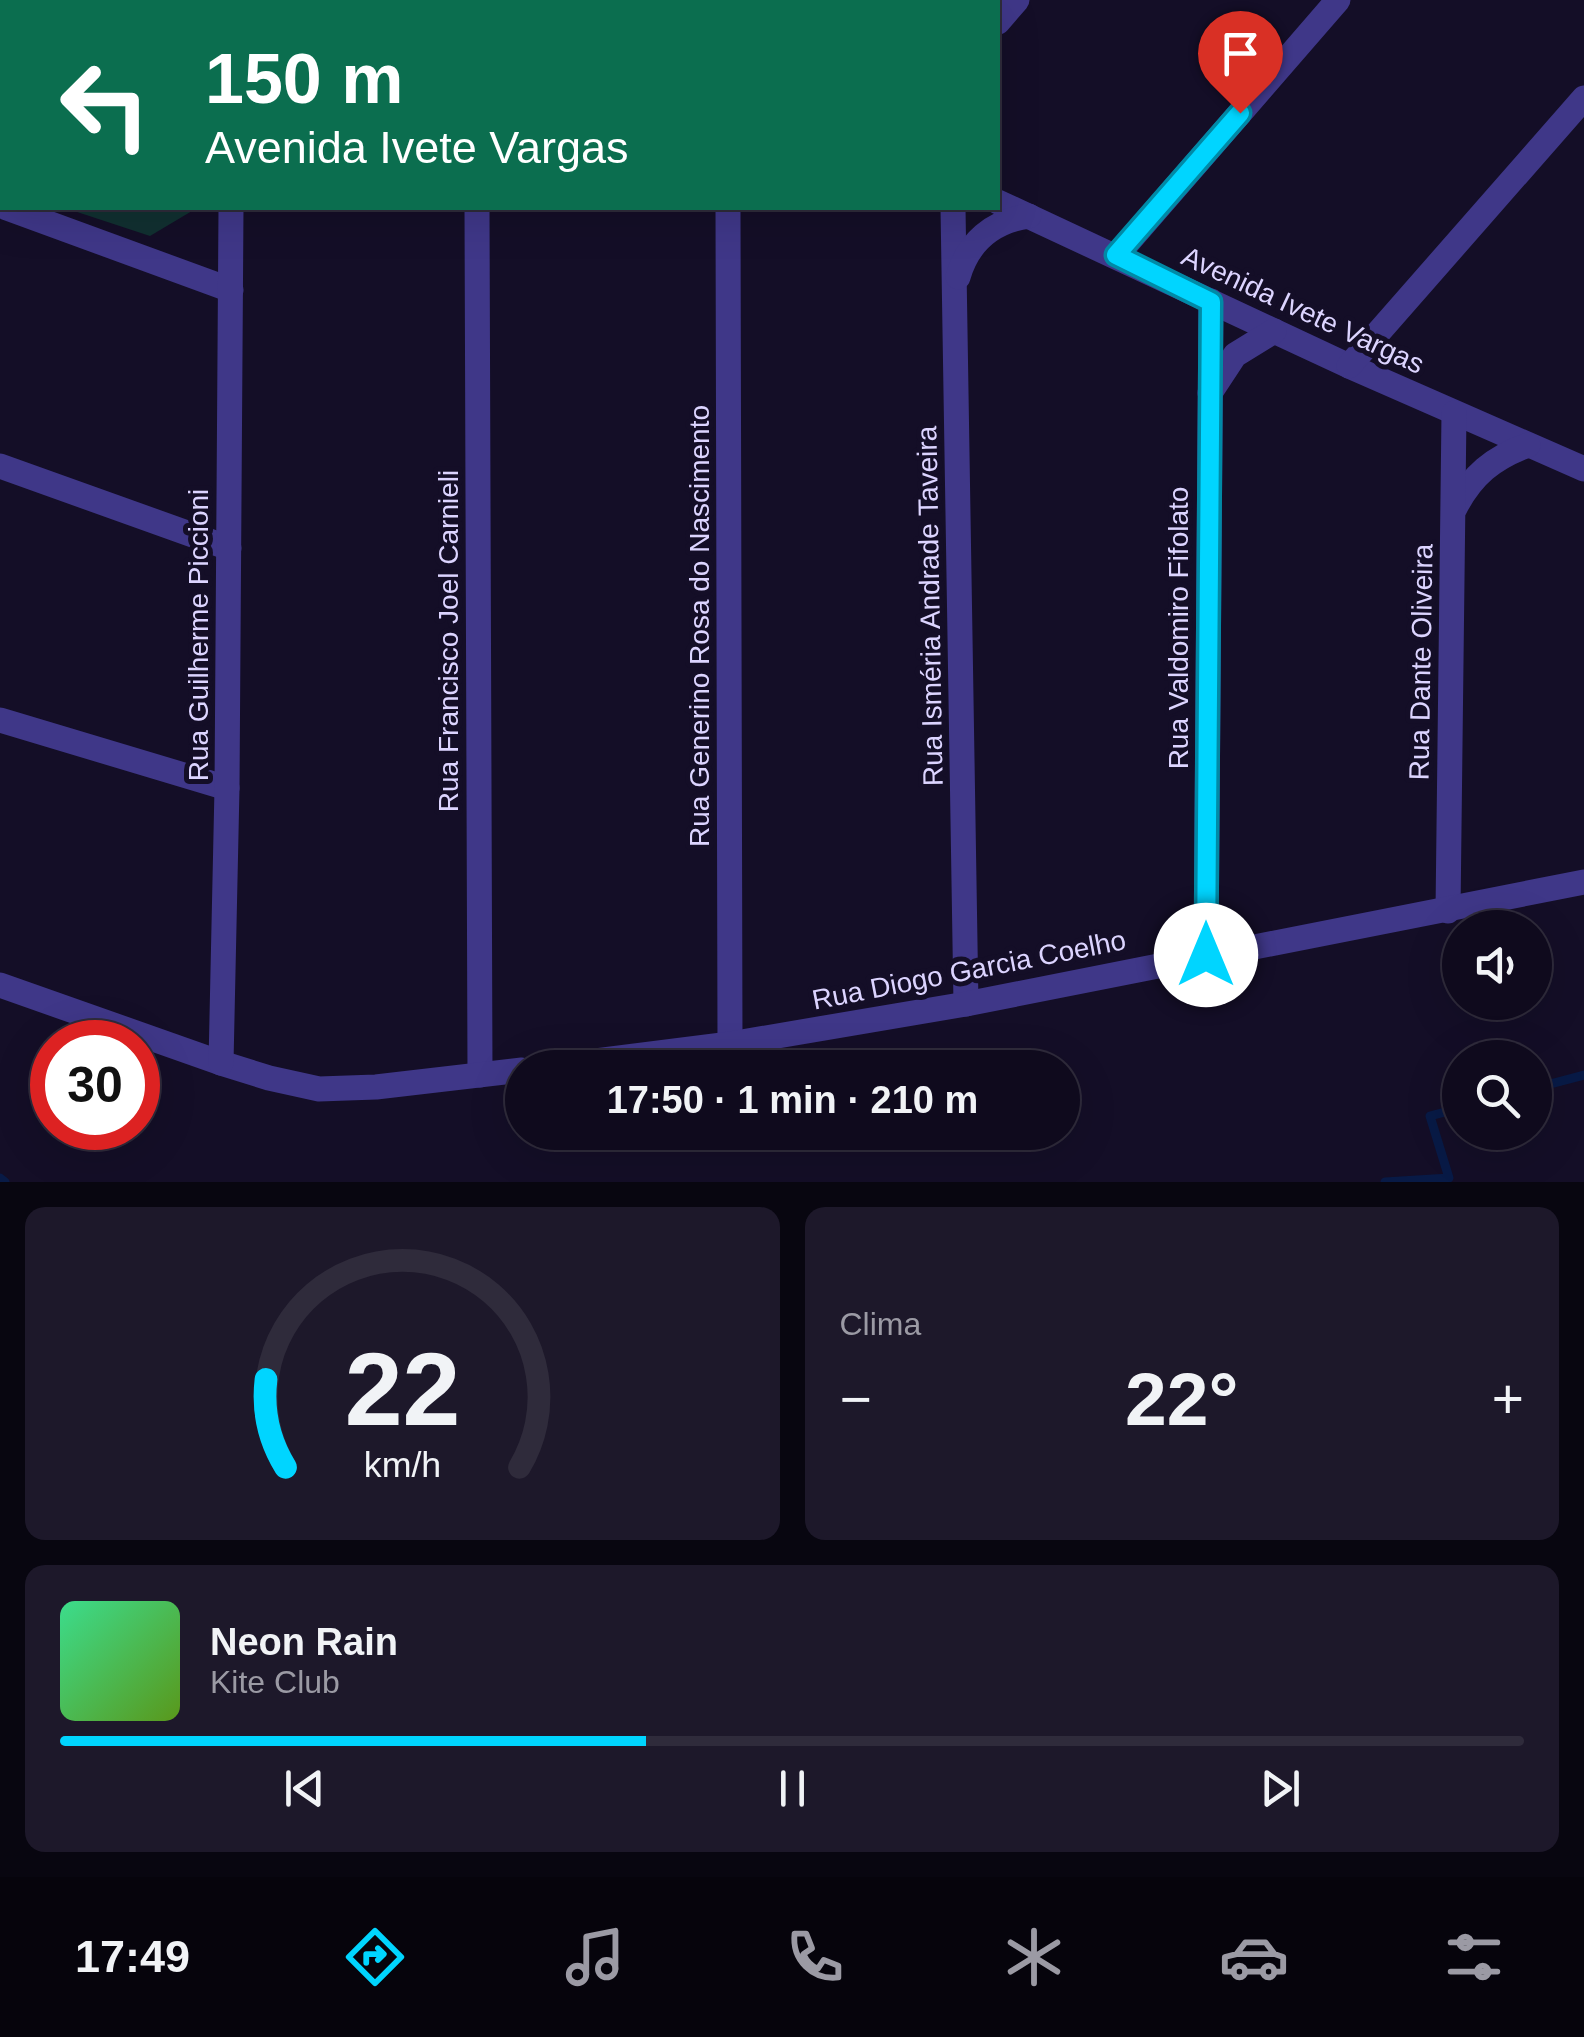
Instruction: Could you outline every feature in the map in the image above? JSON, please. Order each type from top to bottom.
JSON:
[{"type":"street","points":[[1000,20],[1017,0]]},
{"type":"street","points":[[1116,255],[1338,0]]},
{"type":"street","points":[[1349,366],[1584,98]]},
{"type":"street","name":"Avenida Ivete Vargas","points":[[1000,203],[1349,366],[1583,466]]},
{"type":"street","points":[[14,210],[231,290]]},
{"type":"street","name":"Rua Guilherme Piccioni","points":[[221,1063],[231,210]]},
{"type":"street","name":"Rua Francisco Joel Carnieli","points":[[476,210],[480,1075]]},
{"type":"street","name":"Rua Generino Rosa do Nascimento","points":[[728,210],[730,1044]]},
{"type":"street","name":"Rua Isméria Andrade Taveira","points":[[953,210],[966,1004]]},
{"type":"street","points":[[955,286],[962,260],[979,238],[1002,222],[1029,216]]},
{"type":"street","name":"Rua Valdomiro Fifolato","points":[[1206,955],[1211,302]]},
{"type":"street","points":[[1210,394],[1235,355],[1274,330]]},
{"type":"street","name":"Rua Dante Oliveira","points":[[1448,910],[1454,413]]},
{"type":"street","points":[[1453,513],[1465,489],[1482,469],[1503,454],[1528,444]]},
{"type":"street","points":[[0,466],[229,548]]},
{"type":"street","points":[[0,720],[227,788]]},
{"type":"street","name":"Rua Diogo Garcia Coelho","points":[[1453,910],[1584,882]]},
{"type":"street","name":"Rua Diogo Garcia Coelho","points":[[682,1050],[966,1004],[1442,912]]},
{"type":"street","points":[[0,985],[221,1063],[268,1078],[320,1088],[376,1087],[505,1072]]},
{"type":"green space","points":[[71,210],[194,210],[150,236]]},
{"type":"waterway","points":[[1552,1083],[1584,1075]]},
{"type":"waterway","points":[[1385,1182],[1449,1178],[1430,1116],[1442,1113]]},
{"type":"waterway","points":[[0,1178],[5,1182]]},
{"type":"route","points":[[1206,955],[1211,302],[1116,255],[1240,113]]}]
